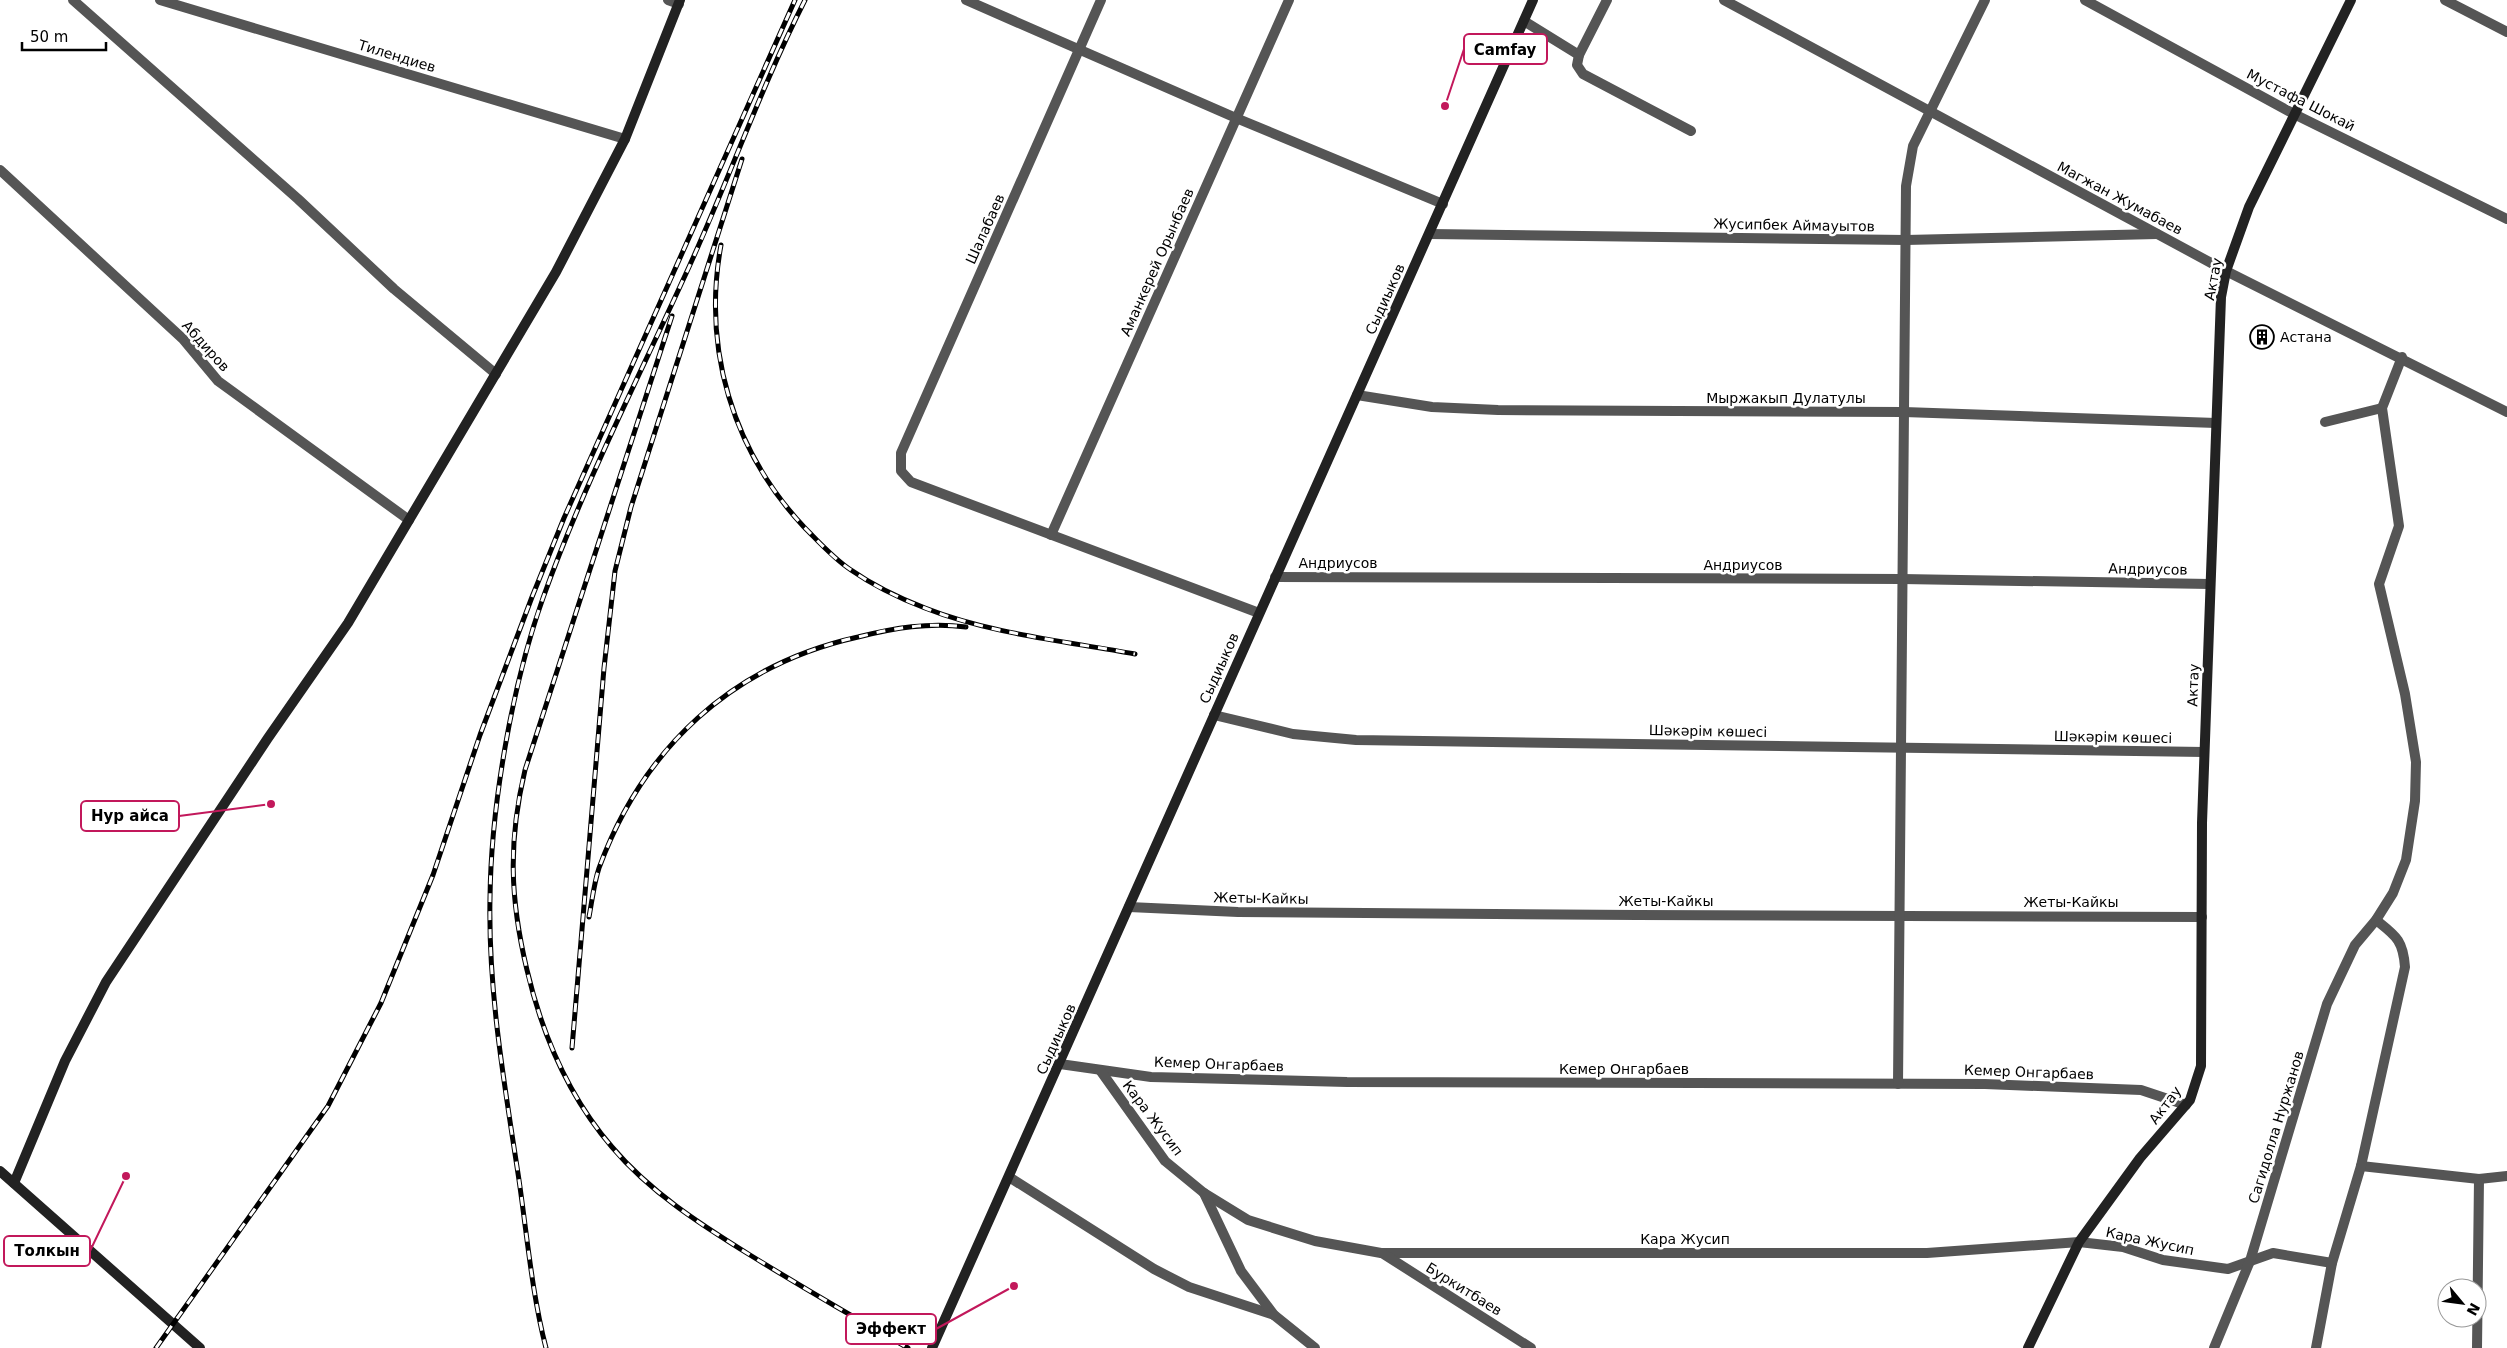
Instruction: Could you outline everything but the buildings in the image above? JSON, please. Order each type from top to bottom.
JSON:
[{"type":"street","points":[[73,0],[298,199],[394,289],[496,374]]},
{"type":"street","name":"Тилендиев","points":[[160,0],[625,139]]},
{"type":"street","points":[[14,1183],[65,1060],[106,982],[276,725],[348,623],[556,272],[625,139],[679,2],[668,0]]},
{"type":"street","points":[[966,0],[1236,118],[1443,204]]},
{"type":"street","name":"Шалабаев","points":[[1051,535],[910,482],[901,471],[901,453],[1101,0]]},
{"type":"street","name":"Аманкерей Орынбаев","points":[[1051,535],[1289,0]]},
{"type":"street","name":"Сыдиыков","points":[[932,1348],[1533,0]]},
{"type":"street","points":[[1607,0],[1579,55],[1577,65],[1583,74],[1691,130]]},
{"type":"street","name":"Магжан Жумабаев","points":[[1724,0],[2226,271],[2507,412]]},
{"type":"street","points":[[1898,1084],[1906,186],[1913,146],[1984,0]]},
{"type":"street","name":"Мустафа Шокай","points":[[2085,0],[2294,114],[2507,219]]},
{"type":"street","name":"Актау","points":[[2028,1348],[2079,1242],[2140,1158],[2190,1100],[2201,1066],[2204,752],[2221,297],[2226,271],[2249,207],[2351,0]]},
{"type":"street","points":[[2445,0],[2507,32]]},
{"type":"street","points":[[1524,20],[1579,55]]},
{"type":"street","name":"Абдиров","points":[[0,170],[183,339],[218,381],[409,520]]},
{"type":"street","name":"Жусипбек Аймауытов","points":[[1430,234],[1906,240],[2158,234]]},
{"type":"street","points":[[2325,422],[2382,408],[2402,358]]},
{"type":"street","name":"Мыржакып Дулатулы","points":[[1357,395],[1432,407],[1498,410],[1904,412],[2216,423]]},
{"type":"street","name":"Сагидолла Нуржанов","points":[[2214,1348],[2250,1261],[2327,1004],[2355,945],[2376,920],[2393,893],[2406,860],[2415,801],[2416,762],[2405,694],[2379,584],[2399,526],[2382,408]]},
{"type":"street","points":[[1051,535],[1259,613]]},
{"type":"street","name":"Андриусов","points":[[1275,577],[1902,579],[2210,584]]},
{"type":"street","name":"Шәкәрім көшесі","points":[[1214,715],[1293,734],[1356,740],[2204,752]]},
{"type":"street","name":"Жеты-Кайкы","points":[[1129,907],[1267,912],[2202,917]]},
{"type":"street","points":[[2316,1348],[2332,1263],[2361,1166],[2405,967],[2404,948],[2397,938],[2376,920]]},
{"type":"street","name":"Кемер Онгарбаев","points":[[1060,1064],[1151,1077],[1347,1082],[1985,1084],[2141,1090],[2186,1105]]},
{"type":"street","name":"Кара Жусип","points":[[1100,1070],[1165,1162],[1204,1193],[1248,1220],[1315,1241],[1381,1253],[1926,1253],[2079,1242],[2123,1247],[2163,1260],[2228,1269],[2274,1253],[2332,1263]]},
{"type":"street","points":[[2361,1166],[2479,1179],[2507,1176]]},
{"type":"street","points":[[0,1171],[200,1348]]},
{"type":"street","points":[[1009,1177],[1154,1269],[1190,1287],[1274,1315]]},
{"type":"street","points":[[2477,1348],[2479,1179]]},
{"type":"street","points":[[1204,1193],[1241,1271],[1274,1315],[1315,1348]]},
{"type":"street","name":"Буркитбаев","points":[[1381,1253],[1531,1348]]},
{"type":"railway","points":[[156,1348],[328,1106],[381,1003],[433,875],[480,735],[564,518],[795,0]]},
{"type":"railway","points":[[546,1348],[530,1264],[498,1040],[492,969],[490,934],[491,862],[505,746],[532,632],[558,557],[610,438],[699,245],[788,34],[805,0]]},
{"type":"railway","points":[[572,1048],[604,668],[615,571],[631,507],[742,159]]},
{"type":"railway","points":[[721,245],[716,284],[716,322],[720,360],[729,396],[742,432],[758,466],[779,497],[804,527],[827,550],[845,566],[896,596],[950,617],[1002,631],[1135,654]]},
{"type":"railway","points":[[672,316],[525,770],[516,822],[513,870],[514,895],[521,944],[533,994],[559,1064],[570,1086],[597,1128],[627,1163],[659,1193],[713,1231],[809,1291],[908,1348]]},
{"type":"railway","points":[[589,917],[599,868],[618,825],[640,785],[667,750],[698,718],[732,691],[771,668],[812,650],[858,637],[912,627],[939,625],[966,627]]},
{"type":"place","name":"Camfay","points":[[1445,106]]},
{"type":"place","name":"Астана","points":[[2262,337]]},
{"type":"place","name":"Нур айса","points":[[271,804]]},
{"type":"place","name":"Толкын","points":[[126,1176]]},
{"type":"place","name":"Эффект","points":[[1014,1286]]}]
